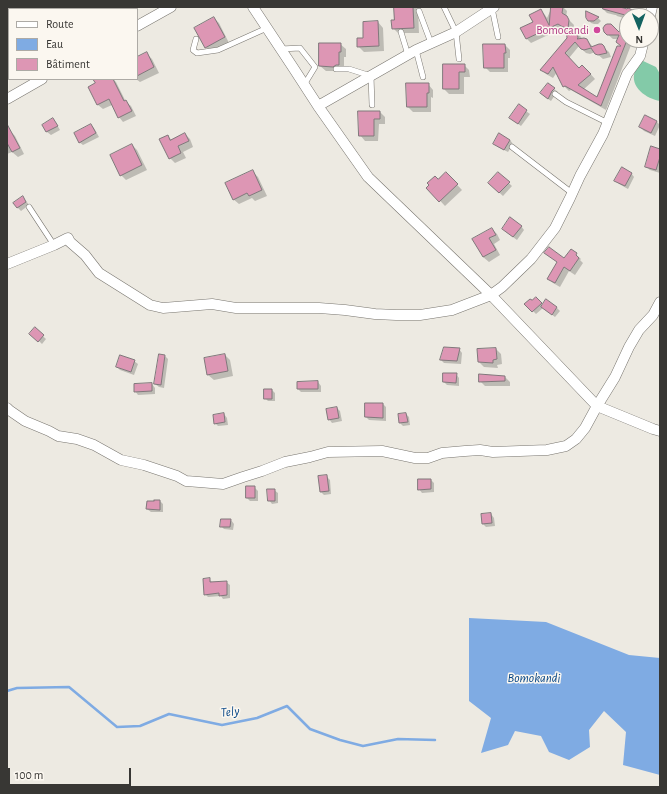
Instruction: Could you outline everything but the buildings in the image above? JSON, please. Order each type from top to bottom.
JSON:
[{"type":"street","points":[[138,25],[171,7]]},
{"type":"street","points":[[253,7],[318,106],[368,177],[491,295],[597,406],[660,431]]},
{"type":"street","points":[[318,106],[412,53],[456,32],[493,8]]},
{"type":"street","points":[[7,264],[68,238],[70,242],[85,255],[99,273],[150,305],[163,308],[212,304],[236,308],[319,308],[375,314],[420,315],[452,310],[491,295],[502,287],[526,264],[555,228],[608,123],[626,74],[640,56],[642,48]]},
{"type":"street","points":[[7,99],[40,80]]},
{"type":"street","points":[[7,408],[25,421],[58,436],[94,445],[121,460],[156,468],[186,480],[223,484],[285,462],[328,452],[382,451],[415,458],[428,458],[442,454],[465,451],[480,450],[493,452],[547,450],[566,446],[576,439],[585,428],[615,377],[639,330],[653,315],[660,302]]},
{"type":"lane","points":[[444,7],[456,32],[459,59]]},
{"type":"lane","points":[[493,8],[498,37]]},
{"type":"lane","points":[[419,11],[431,43]]},
{"type":"lane","points":[[196,39],[193,50],[197,53],[218,50],[267,28]]},
{"type":"lane","points":[[401,32],[423,77]]},
{"type":"lane","points":[[281,49],[300,48],[315,67],[304,85]]},
{"type":"lane","points":[[336,69],[348,69],[371,76],[372,105]]},
{"type":"lane","points":[[555,94],[566,102],[608,123]]},
{"type":"lane","points":[[512,147],[572,193]]},
{"type":"lane","points":[[29,207],[54,245]]},
{"type":"green space","points":[[641,60],[656,67],[660,74],[660,101],[645,95],[637,87],[634,77],[636,68]]},
{"type":"water","name":"Bomokandi","points":[[469,618],[546,622],[629,655],[660,658],[660,775],[623,765],[626,732],[604,711],[589,730],[590,747],[569,760],[549,752],[541,736],[515,731],[508,745],[481,753],[491,718],[469,701]]},
{"type":"waterway","name":"Tely","points":[[7,691],[17,688],[69,687],[117,727],[140,726],[169,714],[222,725],[257,718],[287,706],[310,729],[340,740],[363,746],[398,739],[435,740]]},
{"type":"place","name":"Bomocandi","points":[[597,30]]}]
